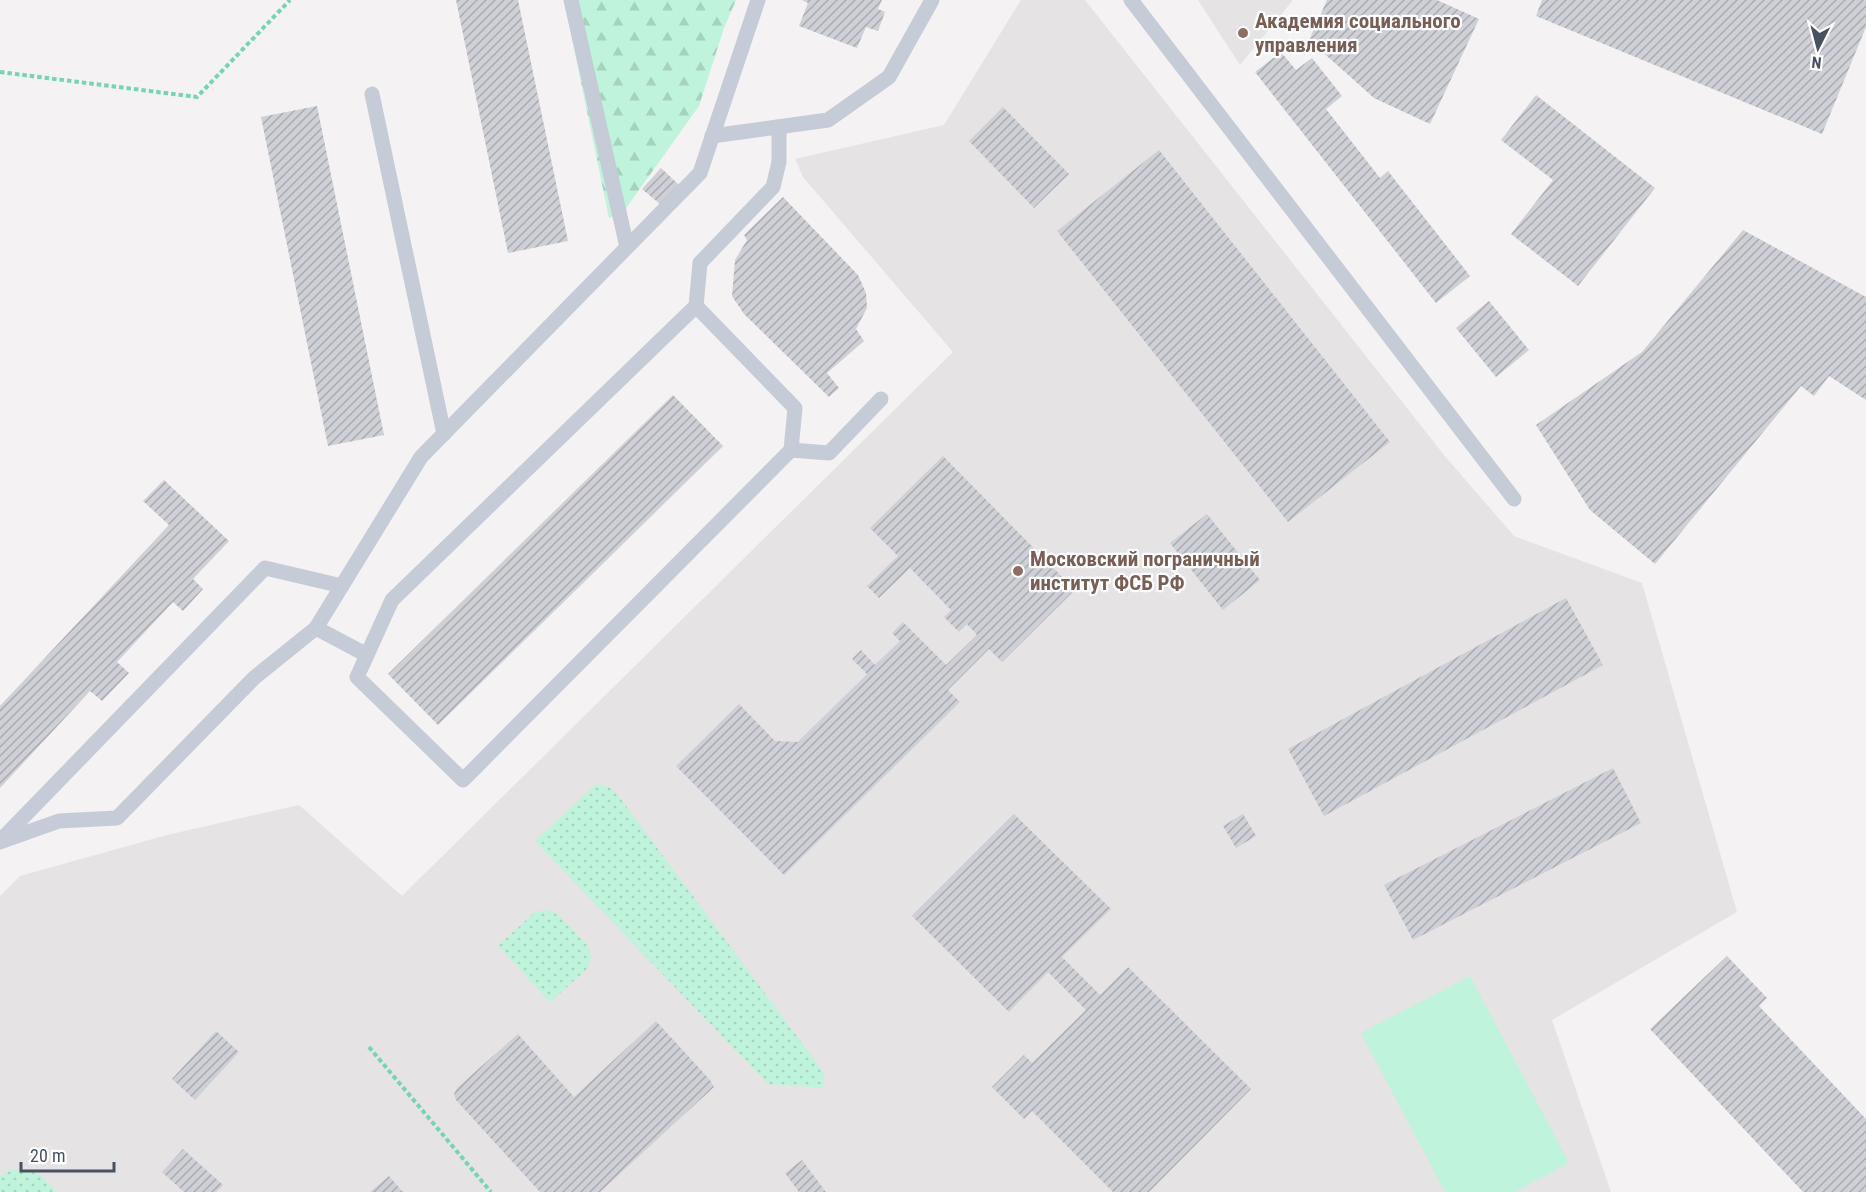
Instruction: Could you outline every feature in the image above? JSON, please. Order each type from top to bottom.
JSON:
[{"type":"lane","points":[[571,0],[627,247]]},
{"type":"lane","points":[[0,842],[59,821],[117,818],[254,678],[316,628],[421,457],[700,173],[758,0]]},
{"type":"lane","points":[[712,136],[828,120],[889,77],[932,0]]},
{"type":"lane","points":[[1131,0],[1514,499]]},
{"type":"lane","points":[[372,94],[444,434]]},
{"type":"lane","points":[[696,306],[795,408],[791,450],[463,780],[357,678],[392,600],[696,306],[700,263],[773,187],[779,162],[779,127]]},
{"type":"lane","points":[[791,450],[829,453],[880,399]]},
{"type":"lane","points":[[0,842],[265,568],[342,586]]},
{"type":"lane","points":[[316,628],[367,655]]},
{"type":"path","points":[[0,72],[197,97],[290,0]]},
{"type":"path","points":[[369,1047],[491,1192]]},
{"type":"shaded area","name":"Московский пограничный институт ФСБ РФ","points":[[1021,0],[1085,0],[1444,455],[1514,536],[1642,583],[1737,912],[1552,1020],[1611,1192],[0,1192],[0,896],[20,876],[167,835],[299,805],[402,896],[953,352],[803,177],[795,159],[944,125]]},
{"type":"shaded area","name":"Академия социального управления","points":[[1198,0],[1293,0],[1240,65]]},
{"type":"green space","points":[[564,0],[736,0],[724,28],[699,106],[624,211],[609,218]]},
{"type":"green space","points":[[596,784],[612,788],[620,798],[824,1073],[823,1088],[768,1084],[535,841]]},
{"type":"green space","points":[[547,910],[558,914],[588,946],[591,956],[588,968],[550,1002],[498,946],[535,912]]},
{"type":"green space","points":[[1470,976],[1569,1163],[1514,1192],[1445,1192],[1361,1033]]},
{"type":"green space","points":[[28,1169],[41,1176],[57,1192],[0,1192],[0,1176],[11,1170]]},
{"type":"building","points":[[456,0],[518,0],[568,241],[508,253]]},
{"type":"building","points":[[802,0],[882,0],[878,9],[885,12],[878,31],[866,27],[857,48],[799,26],[808,3]]},
{"type":"building","points":[[1327,0],[1437,0],[1479,19],[1430,124],[1374,98],[1309,40]]},
{"type":"building","points":[[1542,0],[1866,0],[1866,27],[1822,134],[1536,16]]},
{"type":"building","points":[[1281,52],[1296,70],[1312,58],[1342,96],[1326,109],[1380,178],[1388,171],[1470,276],[1436,303],[1255,72]]},
{"type":"building","points":[[1536,95],[1655,188],[1578,286],[1511,234],[1553,180],[1501,140]]},
{"type":"building","points":[[317,106],[384,435],[328,446],[261,117]]},
{"type":"building","points":[[1003,107],[1069,174],[1034,208],[969,141]]},
{"type":"building","points":[[1159,150],[1390,442],[1288,522],[1057,231]]},
{"type":"building","points":[[661,168],[679,185],[661,205],[642,189]]},
{"type":"building","points":[[783,197],[858,275],[866,293],[867,308],[856,329],[864,341],[827,373],[839,388],[829,397],[744,314],[732,296],[735,260],[747,240],[744,235]]},
{"type":"building","points":[[1743,230],[1866,297],[1866,400],[1829,376],[1814,396],[1801,386],[1655,564],[1590,510],[1536,425],[1642,352]]},
{"type":"building","points":[[1489,301],[1529,350],[1496,377],[1456,328]]},
{"type":"building","points":[[673,395],[723,446],[438,725],[388,674]]},
{"type":"building","points":[[943,456],[1075,590],[1002,662],[989,649],[948,690],[960,702],[784,875],[676,766],[739,704],[775,741],[798,742],[867,674],[852,659],[861,650],[875,665],[900,641],[892,633],[903,622],[946,665],[977,635],[967,624],[959,632],[944,617],[951,610],[910,568],[879,598],[867,586],[898,556],[870,528]]},
{"type":"building","points":[[164,480],[229,541],[193,579],[203,589],[183,611],[173,602],[117,662],[129,673],[102,701],[90,691],[0,788],[0,706],[169,525],[143,501]]},
{"type":"building","points":[[1207,514],[1260,580],[1223,610],[1170,543]]},
{"type":"building","points":[[1566,598],[1603,665],[1324,816],[1288,749]]},
{"type":"building","points":[[1613,768],[1641,823],[1413,940],[1384,885]]},
{"type":"building","points":[[1014,814],[1111,909],[1062,957],[1100,995],[1128,967],[1251,1089],[1149,1192],[1113,1192],[1032,1111],[1024,1119],[992,1087],[1024,1055],[1032,1063],[1086,1010],[1048,972],[1009,1012],[912,916]]},
{"type":"building","points":[[1243,814],[1256,836],[1236,848],[1223,826]]},
{"type":"building","points":[[1727,956],[1767,998],[1759,1006],[1866,1119],[1866,1192],[1803,1192],[1650,1029]]},
{"type":"building","points":[[656,1021],[714,1087],[600,1192],[540,1192],[456,1100],[454,1094],[457,1088],[518,1034],[574,1097]]},
{"type":"building","points":[[216,1031],[239,1052],[195,1100],[172,1079]]},
{"type":"building","points":[[183,1149],[223,1185],[216,1192],[184,1192],[162,1172]]},
{"type":"building","points":[[802,1160],[826,1192],[799,1192],[785,1173]]},
{"type":"building","points":[[389,1176],[403,1192],[370,1192]]},
{"type":"place","name":"Академия социального управления","points":[[1243,33]]},
{"type":"place","name":"Московский пограничный институт ФСБ РФ","points":[[1018,571]]}]
